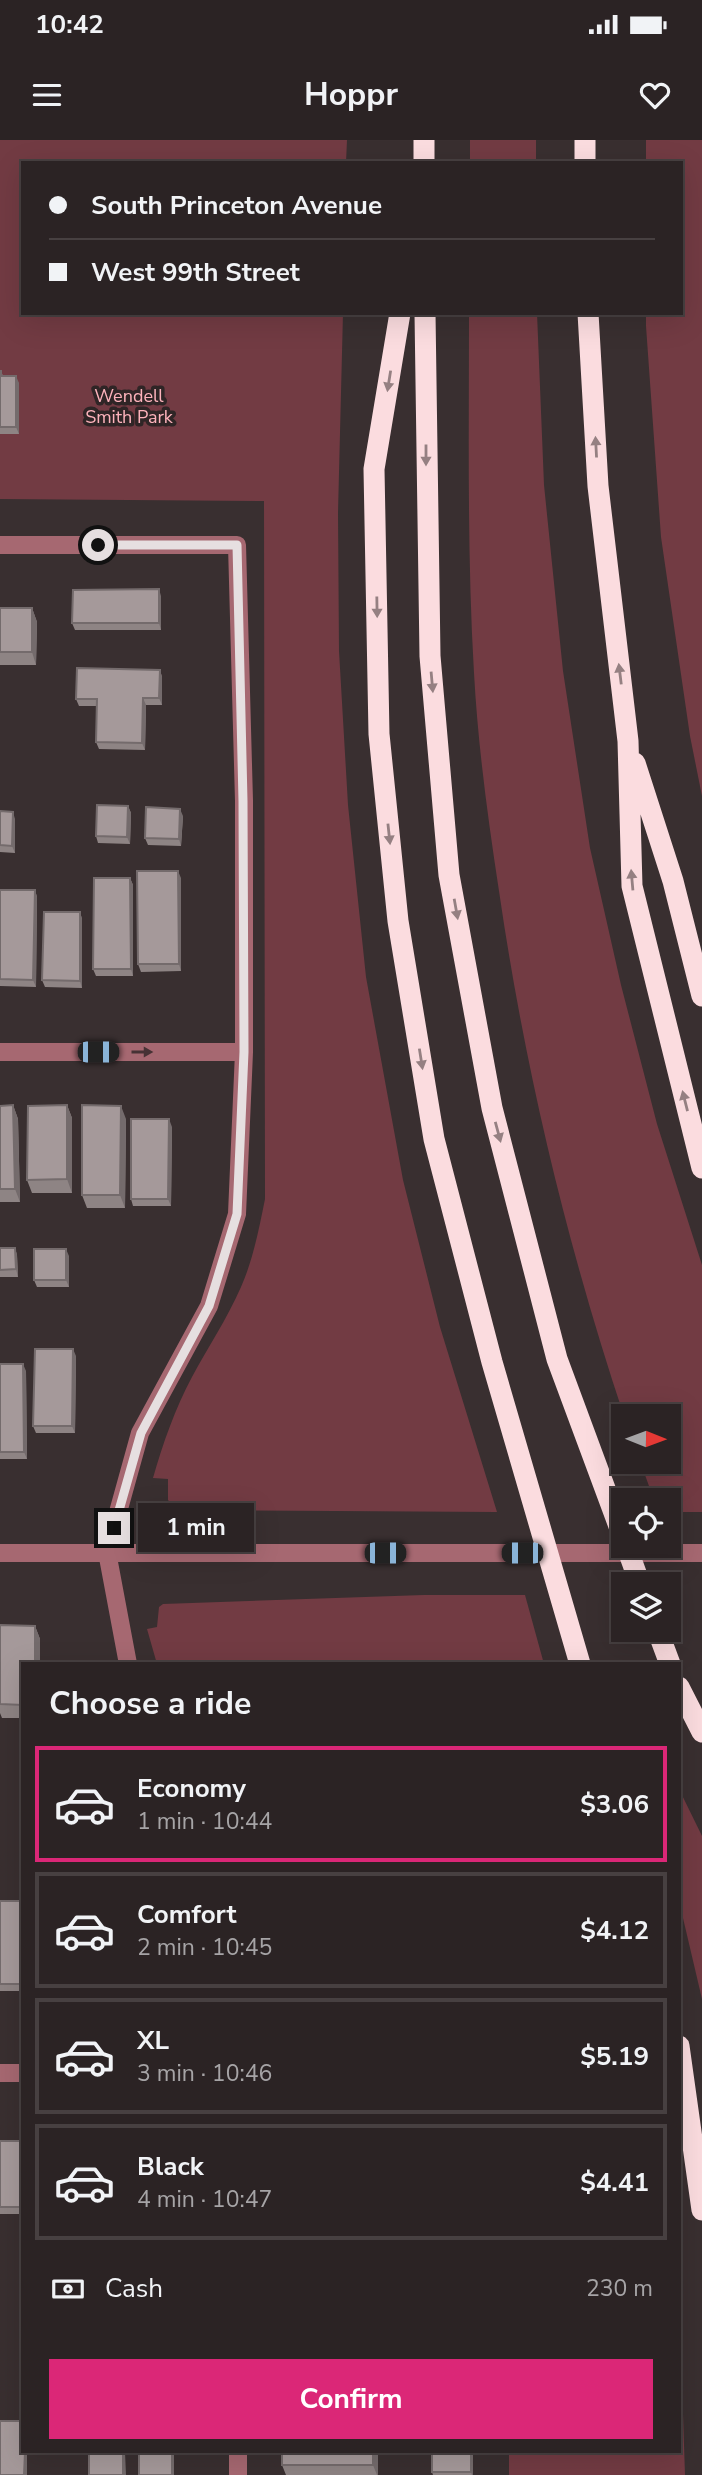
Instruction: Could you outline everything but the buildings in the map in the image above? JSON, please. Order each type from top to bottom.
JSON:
[{"type":"highway","points":[[424,140],[424,161]]},
{"type":"highway","points":[[585,140],[585,161]]},
{"type":"highway","points":[[400,315],[374,469],[379,734],[398,921],[434,1139],[492,1362],[579,1662]]},
{"type":"highway","points":[[425,315],[430,656],[449,875],[492,1108],[557,1359],[611,1505]]},
{"type":"highway","points":[[588,315],[598,486],[628,741],[632,886],[702,1168]]},
{"type":"highway","points":[[628,741],[673,881],[702,996]]},
{"type":"highway","points":[[662,1642],[669,1662]]},
{"type":"highway","points":[[681,1691],[702,1732]]},
{"type":"highway","points":[[681,2060],[702,2210]]},
{"type":"street","points":[[0,545],[237,545],[243,787],[244,1052],[237,1214],[209,1306],[141,1433],[107,1552],[128,1662]]},
{"type":"street","points":[[0,1052],[244,1052]]},
{"type":"street","points":[[0,1553],[702,1553]]},
{"type":"street","points":[[0,2073],[21,2073]]},
{"type":"street","points":[[238,2453],[238,2475]]},
{"type":"green space","name":"Wendell Smith Park","points":[[0,140],[347,140],[346,161],[21,161],[21,315],[343,315],[338,513],[339,651],[348,805],[366,977],[403,1180],[440,1327],[497,1512],[184,1510],[174,1507],[168,1500],[168,1479],[153,1478],[180,1401],[245,1277],[265,1199],[264,501],[0,499]]},
{"type":"green space","points":[[470,140],[536,140],[536,161],[470,161]]},
{"type":"green space","points":[[646,140],[702,140],[702,796],[690,736],[661,537],[646,326],[646,315],[683,315],[683,161],[646,161]]},
{"type":"green space","points":[[469,315],[537,315],[544,485],[563,671],[590,848],[621,985],[657,1124],[702,1265],[702,1512],[681,1512],[681,1488],[650,1488],[645,1474],[681,1474],[681,1404],[620,1404],[566,1222],[535,1091],[509,958],[481,755],[469,538]]},
{"type":"green space","points":[[424,1595],[525,1595],[543,1662],[156,1662],[147,1629],[157,1627],[159,1607],[163,1604]]},
{"type":"green space","points":[[681,1793],[702,1836],[702,1999],[681,1910]]},
{"type":"green space","points":[[681,2352],[685,2475],[509,2475],[509,2453],[681,2453]]},
{"type":"route","points":[[98,545],[237,545],[243,801],[244,1052],[237,1214],[209,1306],[141,1433],[114,1528]]}]
